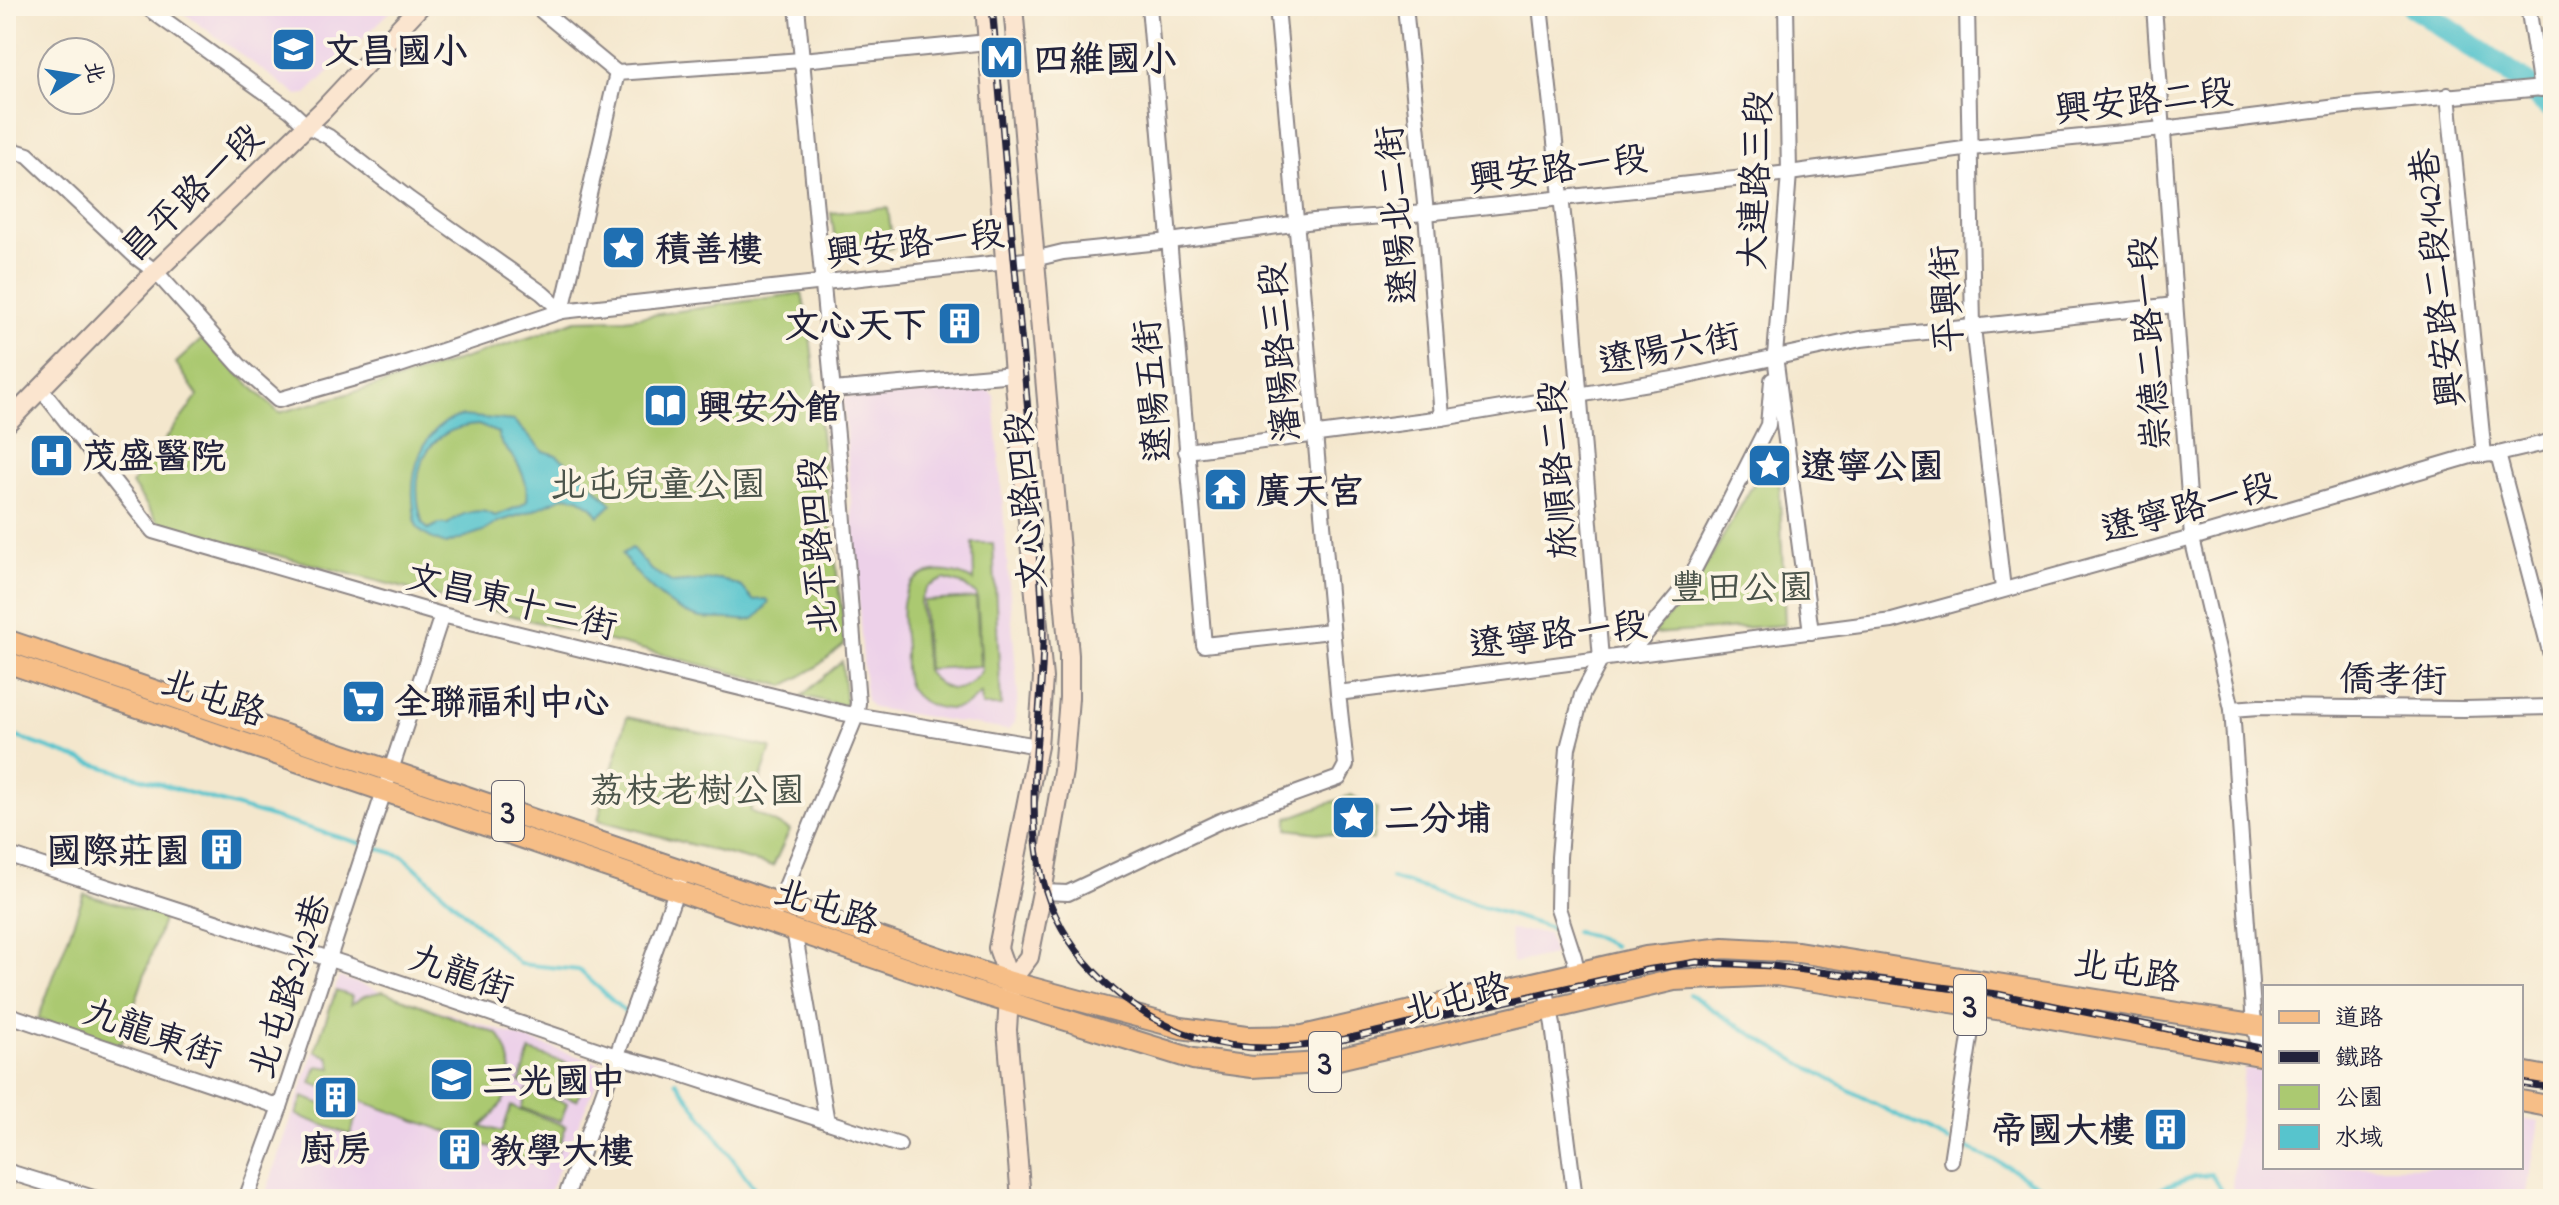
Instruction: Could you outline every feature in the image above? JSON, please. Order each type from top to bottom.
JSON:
[{"type":"main road","name":"昌平路一段","points":[[6,424],[156,272],[322,111],[420,6]]},
{"type":"main road","name":"文心路四段","points":[[985,6],[1014,374],[1042,659],[1038,746],[998,948],[1008,992]]},
{"type":"main road","name":"文心路四段","points":[[1008,992],[1029,957],[1062,779],[1069,698],[1013,6]]},
{"type":"main road","name":"北屯路","points":[[6,640],[388,781]]},
{"type":"main road","name":"北屯路","points":[[6,662],[388,781],[1008,992],[1178,1056],[1252,1067],[1298,1066],[1361,1056],[1674,980],[1776,975],[1975,1005],[2263,1056]]},
{"type":"main road","name":"北屯路","points":[[775,913],[794,930],[1008,992],[1181,1028],[1267,1037],[1303,1036],[1646,957],[1724,948],[1798,952],[2259,1026]]},
{"type":"main road","points":[[1008,992],[1021,1199]]},
{"type":"main road","points":[[2523,1072],[2553,1078]]},
{"type":"main road","points":[[2523,1101],[2553,1107]]},
{"type":"street","points":[[145,6],[290,110],[306,125],[329,137],[409,199],[542,293],[562,311],[617,73]]},
{"type":"street","points":[[536,6],[617,73],[802,60],[988,42]]},
{"type":"street","name":"北平路四段","points":[[775,913],[856,716],[857,688],[797,6]]},
{"type":"street","name":"遼陽五街","points":[[1149,6],[1204,645],[1331,631]]},
{"type":"street","name":"瀋陽路三段","points":[[1277,6],[1338,693]]},
{"type":"street","name":"遼陽北二街","points":[[1405,6],[1426,213],[1442,418]]},
{"type":"street","name":"旅順路二段","points":[[1540,6],[1563,198],[1601,659]]},
{"type":"street","name":"大連路三段","points":[[1629,654],[1686,585],[1768,425],[1789,173],[1786,6]]},
{"type":"street","name":"平興街","points":[[1967,6],[1973,327],[2003,589]]},
{"type":"street","name":"崇德二路一段","points":[[2154,6],[2192,538],[2232,709],[2263,1056]]},
{"type":"street","points":[[2528,6],[2541,88]]},
{"type":"street","points":[[2535,48],[2553,45]]},
{"type":"street","name":"興安路二段","points":[[1789,173],[1971,148],[2448,95],[2541,88]]},
{"type":"street","name":"興安路二段142巷","points":[[2448,95],[2491,454],[2553,663]]},
{"type":"street","points":[[6,148],[28,155],[136,257],[156,272]]},
{"type":"street","name":"興安路一段","points":[[156,272],[239,365],[278,400],[397,366],[562,311],[1034,259],[1063,252],[1296,223],[1426,213],[1789,173]]},
{"type":"street","name":"遼陽六街","points":[[1186,451],[1442,418],[1679,378],[1861,339],[2175,305]]},
{"type":"street","name":"大連路三段","points":[[1775,356],[1811,632]]},
{"type":"street","points":[[833,390],[1014,374]]},
{"type":"street","name":"文昌東十二街","points":[[41,389],[153,531],[442,615],[856,716],[1038,746]]},
{"type":"street","name":"遼寧路一段","points":[[1338,693],[1892,621],[2192,538],[2389,479],[2553,441]]},
{"type":"street","name":"北屯路212巷","points":[[246,1199],[280,1107],[442,615]]},
{"type":"street","points":[[1584,1001],[1558,908],[1559,857],[1568,748],[1582,695],[1601,659]]},
{"type":"street","points":[[1042,892],[1068,893],[1220,821],[1339,778],[1346,765],[1338,693]]},
{"type":"street","name":"僑孝街","points":[[2232,709],[2553,707]]},
{"type":"street","name":"九龍街","points":[[6,854],[328,958],[616,1056],[675,1072],[899,1145]]},
{"type":"street","points":[[567,1198],[680,880]]},
{"type":"street","points":[[794,930],[827,1122]]},
{"type":"street","points":[[1544,980],[1575,1199]]},
{"type":"street","points":[[1952,1157],[1975,1005]]},
{"type":"street","name":"九龍東街","points":[[6,1014],[280,1107]]},
{"type":"street","points":[[6,1171],[97,1199]]},
{"type":"shaded area","name":"文昌國小","points":[[174,6],[396,6],[306,94],[297,95]]},
{"type":"shaded area","points":[[988,389],[994,396],[1018,696],[1014,724],[1008,730],[873,708],[866,700],[843,397]]},
{"type":"shaded area","points":[[1509,930],[1548,933],[1554,955],[1512,963]]},
{"type":"shaded area","name":"三光國中","points":[[339,977],[604,1065],[546,1199],[264,1199]]},
{"type":"shaded area","points":[[2244,1068],[2263,1071],[2263,1169],[2523,1169],[2523,1119],[2539,1122],[2526,1199],[2237,1199],[2232,1187]]},
{"type":"green space","points":[[888,208],[893,248],[837,254],[831,213]]},
{"type":"green space","name":"北屯兒童公園","points":[[802,293],[810,335],[846,633],[844,645],[815,668],[784,686],[160,525],[132,484],[198,396],[176,363],[202,339],[279,413],[397,380],[576,320],[625,319]]},
{"type":"green space","name":"豐田公園","points":[[1770,446],[1778,447],[1785,625],[1652,634],[1691,592],[1754,483]]},
{"type":"green space","points":[[973,543],[993,543],[1001,706],[982,706],[981,693],[959,708],[936,707],[916,696],[907,681],[902,617],[904,599],[915,580],[933,572],[954,573],[974,581]],"holes":[[[944,579],[964,585],[977,595],[982,670],[968,684],[954,689],[941,685],[926,671],[920,601],[927,587]]]},
{"type":"green space","points":[[976,598],[980,666],[927,669],[923,601]]},
{"type":"green space","points":[[842,661],[846,706],[802,696]]},
{"type":"green space","name":"荔枝老樹公園","points":[[627,717],[771,748],[750,811],[790,830],[773,866],[598,820]]},
{"type":"green space","points":[[1351,795],[1377,809],[1373,840],[1288,829],[1288,818]]},
{"type":"green space","points":[[84,894],[164,917],[121,1045],[38,1019]]},
{"type":"green space","points":[[336,991],[352,996],[350,1005],[364,996],[383,991],[498,1034],[509,1059],[509,1084],[500,1106],[481,1126],[502,1132],[511,1106],[566,1126],[557,1153],[547,1149],[540,1165],[311,1083],[317,1066],[332,1068],[329,1057],[315,1051]]},
{"type":"green space","points":[[530,1051],[588,1070],[577,1100],[520,1082]]},
{"type":"green space","points":[[527,1090],[567,1103],[561,1121],[521,1108]]},
{"type":"green space","points":[[303,1097],[356,1117],[350,1135],[296,1115]]},
{"type":"water","points":[[462,416],[514,421],[543,451],[556,455],[577,470],[612,504],[599,516],[578,498],[565,496],[446,544],[430,538],[416,524],[413,496],[416,467],[427,440],[448,421]],"holes":[[[478,425],[498,433],[501,443],[521,471],[527,501],[495,516],[483,511],[471,512],[448,524],[428,529],[423,524],[417,490],[424,458],[432,446],[443,435],[459,428]]]},
{"type":"water","points":[[632,548],[650,569],[673,583],[720,579],[742,587],[753,600],[767,599],[769,602],[752,620],[705,618],[686,613],[655,592],[636,573],[622,554]]},
{"type":"waterway","points":[[2414,6],[2521,80],[2553,109]]},
{"type":"waterway","points":[[6,733],[93,764],[403,856],[520,964],[579,970],[625,1012]]},
{"type":"waterway","points":[[1391,878],[1554,929]]},
{"type":"waterway","points":[[1575,932],[1614,946]]},
{"type":"waterway","points":[[1689,994],[1816,1072],[1949,1141]]},
{"type":"waterway","points":[[676,1081],[762,1199]]},
{"type":"waterway","points":[[1957,1144],[2007,1166],[2061,1199]]},
{"type":"waterway","points":[[2132,1199],[2194,1176],[2211,1174],[2226,1199]]},
{"type":"railway","points":[[992,6],[1031,443],[1043,625],[1034,792],[1038,858],[1046,891],[1069,940],[1086,962],[1126,1000],[1149,1016],[1199,1038],[1230,1045],[1292,1047],[1354,1037],[1646,970],[1697,962],[1772,966],[1997,994],[2263,1049]]},
{"type":"railway","points":[[2523,1083],[2553,1088]]},
{"type":"place","name":"文昌國小","points":[[293,50]]},
{"type":"place","name":"四維國小","points":[[1002,58]]},
{"type":"place","name":"積善樓","points":[[624,248]]},
{"type":"place","name":"文心天下","points":[[959,324]]},
{"type":"place","name":"興安分館","points":[[666,406]]},
{"type":"place","name":"茂盛醫院","points":[[51,455]]},
{"type":"place","name":"遼寧公園","points":[[1769,465]]},
{"type":"place","name":"廣天宮","points":[[1225,490]]},
{"type":"place","name":"全聯福利中心","points":[[363,701]]},
{"type":"place","name":"二分埔","points":[[1353,817]]},
{"type":"place","name":"國際莊園","points":[[221,850]]},
{"type":"place","name":"三光國中","points":[[451,1080]]},
{"type":"place","name":"廚房","points":[[336,1098]]},
{"type":"place","name":"帝國大樓","points":[[2166,1129]]},
{"type":"place","name":"教學大樓","points":[[459,1150]]}]
